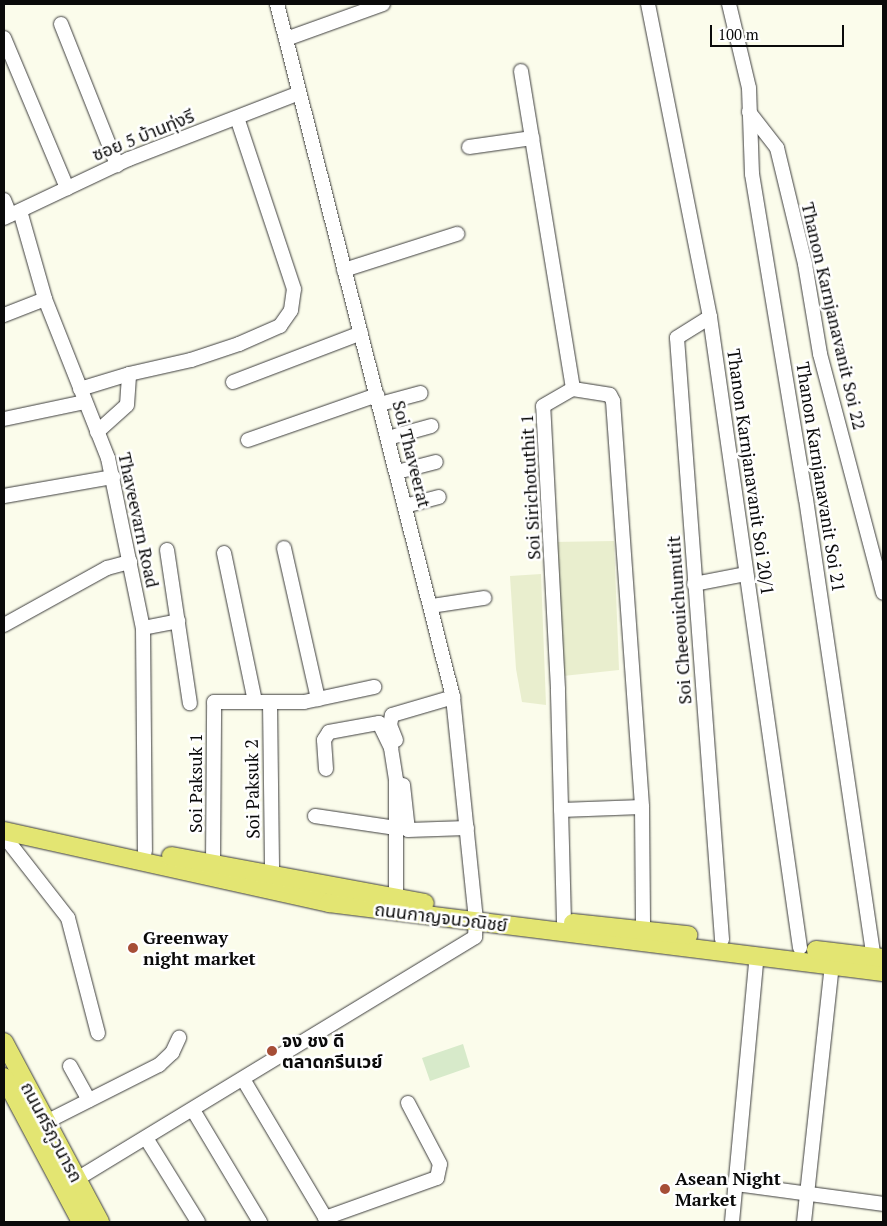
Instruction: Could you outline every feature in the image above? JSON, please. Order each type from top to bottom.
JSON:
[{"type":"main road","name":"ถนนกาญจนวณิชย์","points":[[4,822],[272,876],[396,898],[476,916],[757,955],[880,962]]},
{"type":"main road","name":"ถนนกาญจนวณิชย์","points":[[4,831],[329,903],[643,929],[800,948],[831,958]]},
{"type":"main road","name":"ถนนศรีภูวนารถ","points":[[4,1042],[21,1092],[81,1222]]},
{"type":"main road","name":"ถนนศรีภูวนารถ","points":[[4,1077],[21,1092],[46,1122],[100,1222]]},
{"type":"street","name":"Soi Thaveerat","points":[[278,4],[453,697],[476,916]]},
{"type":"street","points":[[286,39],[383,4]]},
{"type":"street","name":"Thanon Karnjanavanit Soi 20/1","points":[[648,4],[710,318],[800,948]]},
{"type":"street","name":"Thanon Karnjanavanit Soi 21","points":[[729,4],[748,88],[752,174],[880,962]]},
{"type":"street","points":[[61,24],[117,165]]},
{"type":"street","points":[[4,38],[67,188]]},
{"type":"street","points":[[521,71],[573,389],[610,395],[613,401],[642,807],[643,929]]},
{"type":"street","name":"ซอย 5 บ้านทุ่งรี","points":[[11,215],[117,165],[299,93]]},
{"type":"street","name":"Thanon Karnjanavanit Soi 22","points":[[750,112],[777,148],[804,264],[820,354],[883,593]]},
{"type":"street","points":[[80,388],[129,374],[191,360],[239,344],[280,326],[291,310],[294,289],[237,118]]},
{"type":"street","points":[[469,147],[532,138]]},
{"type":"street","name":"Thaveevarn Road","points":[[4,200],[98,432],[113,477],[143,628],[144,851]]},
{"type":"street","points":[[344,270],[457,234]]},
{"type":"street","points":[[4,315],[45,299]]},
{"type":"street","name":"Soi Cheeouichumutit","points":[[710,318],[677,338],[722,938]]},
{"type":"street","points":[[233,382],[361,333]]},
{"type":"street","points":[[98,432],[126,405],[129,374]]},
{"type":"street","name":"Soi Sirichotuthit 1","points":[[564,922],[558,689],[543,406],[573,389]]},
{"type":"street","points":[[248,440],[378,400],[421,394]]},
{"type":"street","points":[[4,419],[85,402]]},
{"type":"street","points":[[388,438],[431,426]]},
{"type":"street","points":[[397,472],[436,462]]},
{"type":"street","points":[[4,496],[113,477]]},
{"type":"street","points":[[405,506],[439,497]]},
{"type":"street","points":[[284,548],[318,699]]},
{"type":"street","points":[[167,550],[190,703]]},
{"type":"street","points":[[224,554],[255,702],[318,699],[374,687]]},
{"type":"street","points":[[4,624],[107,568],[130,562]]},
{"type":"street","points":[[694,584],[746,574]]},
{"type":"street","points":[[431,606],[484,598]]},
{"type":"street","points":[[143,628],[178,621]]},
{"type":"street","points":[[453,697],[392,715],[390,725],[399,747],[408,830],[466,828]]},
{"type":"street","name":"Soi Paksuk 1","points":[[213,864],[214,702],[255,702]]},
{"type":"street","name":"Soi Paksuk 2","points":[[270,702],[272,876]]},
{"type":"street","points":[[326,769],[324,740],[329,732],[379,723],[391,748],[396,780],[396,898]]},
{"type":"street","points":[[561,810],[642,807]]},
{"type":"street","points":[[315,816],[396,828]]},
{"type":"street","points":[[4,836],[68,918],[98,1033]]},
{"type":"street","points":[[77,1179],[475,937],[476,916]]},
{"type":"street","points":[[732,1222],[757,955]]},
{"type":"street","points":[[804,1222],[831,958]]},
{"type":"street","points":[[46,1122],[159,1065],[172,1053],[179,1038]]},
{"type":"street","points":[[70,1066],[89,1100]]},
{"type":"street","points":[[243,1079],[327,1220],[437,1178],[440,1164],[408,1103]]},
{"type":"street","points":[[193,1110],[260,1222]]},
{"type":"street","points":[[146,1138],[198,1222]]},
{"type":"street","points":[[736,1184],[883,1204]]},
{"type":"green space","points":[[614,541],[619,670],[563,676],[553,542]]},
{"type":"green space","points":[[541,574],[546,705],[522,702],[516,669],[510,576]]},
{"type":"green space","points":[[463,1044],[470,1067],[430,1081],[422,1058]]},
{"type":"place","name":"Greenway night market","points":[[133,948]]},
{"type":"place","name":"จง ชง ดี ตลาดกรีนเวย์","points":[[272,1051]]},
{"type":"place","name":"Asean Night Market","points":[[665,1189]]}]
